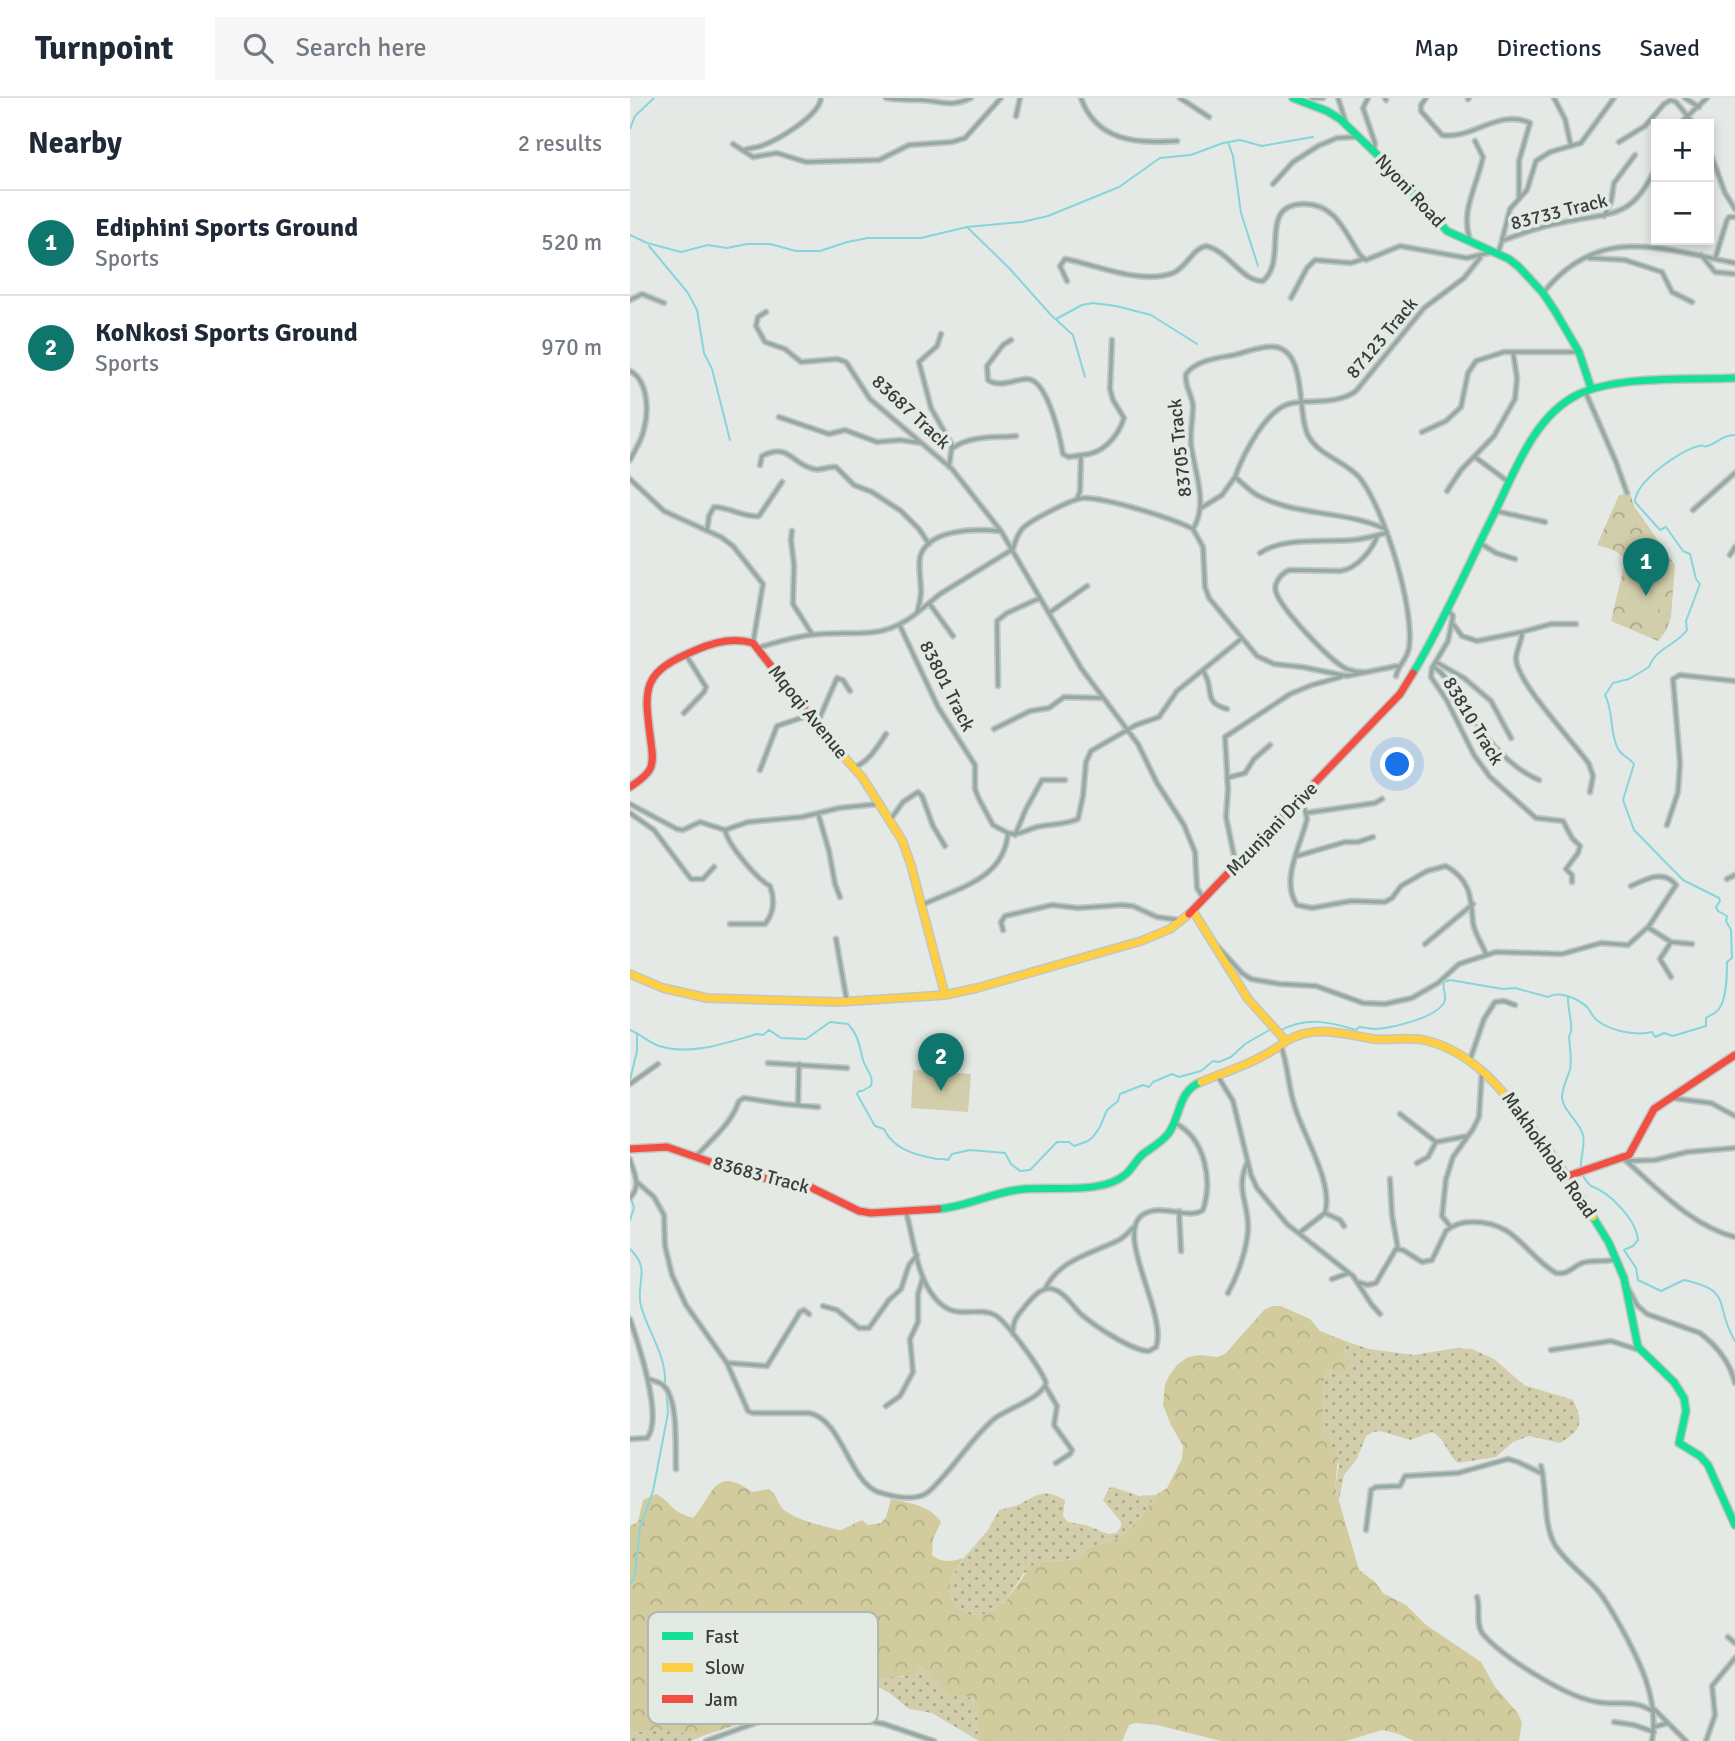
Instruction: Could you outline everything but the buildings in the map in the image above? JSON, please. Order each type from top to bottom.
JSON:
[{"type":"street","points":[[744,150],[761,146],[800,125],[817,108],[821,98]]},
{"type":"street","points":[[886,98],[949,104],[971,98]]},
{"type":"street","points":[[733,144],[753,157],[782,153],[806,162],[879,160],[909,145],[952,142],[965,138],[1001,98]]},
{"type":"street","points":[[1016,116],[1020,98]]},
{"type":"street","points":[[1081,98],[1089,117],[1121,138],[1177,142]]},
{"type":"street","points":[[1180,98],[1209,117]]},
{"type":"street","name":"Nyoni Road","points":[[1293,98],[1327,111],[1347,127],[1452,235],[1515,264],[1543,293],[1579,352],[1588,389]]},
{"type":"street","points":[[1312,98],[1323,98]]},
{"type":"street","points":[[1338,98],[1347,127]]},
{"type":"street","points":[[1368,98],[1363,108],[1374,143],[1374,152]]},
{"type":"street","points":[[1426,98],[1421,111],[1442,135],[1453,136],[1494,121],[1519,119],[1530,123],[1519,161],[1519,198]]},
{"type":"street","points":[[1554,98],[1565,119],[1571,146]]},
{"type":"street","points":[[1502,241],[1510,209],[1527,190],[1536,161],[1550,152],[1580,144],[1614,98]]},
{"type":"street","points":[[1685,98],[1699,107]]},
{"type":"street","points":[[1684,119],[1707,98]]},
{"type":"street","points":[[1619,142],[1645,125],[1664,104],[1673,99],[1690,119]]},
{"type":"street","points":[[1273,184],[1293,162],[1318,146],[1337,138],[1356,137]]},
{"type":"street","points":[[1472,244],[1466,226],[1466,215],[1483,158],[1475,141]]},
{"type":"street","points":[[1604,216],[1616,180],[1635,155]]},
{"type":"street","points":[[1714,163],[1725,193],[1735,209]]},
{"type":"street","name":"83733 Track","points":[[1495,253],[1502,241],[1560,223],[1604,216],[1624,209],[1645,190],[1651,177]]},
{"type":"street","points":[[1067,281],[1060,266],[1065,259],[1105,270],[1155,277],[1179,270],[1197,250],[1206,246],[1223,253],[1254,280],[1263,281],[1273,265],[1276,229],[1281,212],[1298,204],[1316,205],[1332,212],[1363,259]]},
{"type":"street","points":[[1715,259],[1727,220],[1729,217],[1735,217]]},
{"type":"street","points":[[1543,293],[1562,272],[1585,258],[1607,249],[1630,245],[1702,255],[1735,263]]},
{"type":"street","points":[[1291,298],[1307,268],[1315,260],[1351,263],[1370,260],[1388,250],[1405,246],[1460,258],[1495,253]]},
{"type":"street","points":[[1702,255],[1715,272],[1735,274]]},
{"type":"street","name":"87123 Track","points":[[1200,508],[1222,495],[1235,477],[1250,446],[1275,411],[1285,405],[1343,398],[1353,394],[1424,308],[1464,278],[1482,256]]},
{"type":"street","points":[[1585,258],[1625,260],[1662,272],[1672,292],[1692,302]]},
{"type":"street","points":[[630,300],[642,294],[664,303]]},
{"type":"street","name":"83687 Track","points":[[766,312],[758,317],[755,326],[765,342],[785,349],[802,362],[837,359],[846,362],[870,399],[949,467],[1001,531],[1081,668],[1128,730],[1188,832],[1195,852],[1197,888],[1204,899]]},
{"type":"street","points":[[941,334],[937,346],[919,362],[930,408],[951,441],[953,448],[949,467]]},
{"type":"street","points":[[1011,340],[999,349],[987,366],[988,380],[999,384],[1028,378],[1035,380],[1042,389],[1055,422],[1063,454],[1069,457],[1091,454],[1115,438],[1124,418],[1110,389],[1112,340]]},
{"type":"street","name":"83705 Track","points":[[1193,529],[1200,508],[1199,482],[1190,430],[1192,401],[1185,382],[1186,374],[1190,369],[1218,358],[1277,348],[1283,351],[1297,369],[1304,423],[1310,438],[1359,478],[1375,504],[1385,530],[1396,561],[1406,609],[1409,646],[1405,658],[1397,666],[1396,676]]},
{"type":"street","points":[[1447,491],[1461,470],[1494,436],[1515,399],[1517,378],[1513,352]]},
{"type":"street","points":[[1423,432],[1446,421],[1461,407],[1466,380],[1473,363],[1493,354],[1579,352]]},
{"type":"street","points":[[630,372],[639,377],[642,383],[646,412],[643,433],[630,460]]},
{"type":"street","name":"Mzunjani Drive","points":[[631,976],[663,988],[707,998],[847,1002],[946,995],[1162,933],[1193,911],[1400,694],[1413,675],[1544,421],[1563,404],[1588,389],[1615,383],[1735,378]]},
{"type":"street","points":[[1588,389],[1627,493]]},
{"type":"street","points":[[779,416],[829,434],[845,430],[877,442],[900,440],[923,443]]},
{"type":"street","points":[[953,448],[975,439],[1016,436]]},
{"type":"street","points":[[760,465],[762,456],[780,452],[792,455],[812,469],[836,467],[854,485],[872,492],[901,511],[919,528],[929,544]]},
{"type":"street","points":[[1077,499],[1080,491],[1081,455]]},
{"type":"street","points":[[1475,457],[1510,483]]},
{"type":"street","points":[[1693,510],[1735,473]]},
{"type":"street","points":[[1235,477],[1256,495],[1270,501],[1345,517],[1385,530]]},
{"type":"street","points":[[630,479],[664,511],[733,546],[763,584],[755,645]]},
{"type":"street","points":[[706,532],[712,509],[718,507],[757,517],[782,482]]},
{"type":"street","points":[[630,787],[644,776],[652,763],[646,700],[649,682],[660,669],[686,654],[725,640],[738,639],[755,645],[812,635],[861,634],[900,626],[929,603],[1013,549],[1018,534],[1025,526],[1077,499],[1127,507],[1193,529],[1203,547],[1207,594],[1254,654],[1266,662],[1343,676],[1397,666]]},
{"type":"street","points":[[1496,511],[1545,522]]},
{"type":"street","points":[[917,612],[921,593],[920,557],[929,544],[952,533],[970,529],[1001,531]]},
{"type":"street","points":[[1366,673],[1346,669],[1333,658],[1294,620],[1275,590],[1278,579],[1289,570],[1348,569],[1366,554],[1378,535],[1385,530]]},
{"type":"street","points":[[792,531],[794,610],[810,628],[812,635]]},
{"type":"street","points":[[1259,553],[1286,543],[1355,540],[1378,535]]},
{"type":"street","points":[[1480,543],[1496,553],[1515,559]]},
{"type":"street","points":[[1731,555],[1735,547]]},
{"type":"street","points":[[1048,613],[1087,586]]},
{"type":"street","points":[[998,686],[997,621],[1007,613],[1040,598]]},
{"type":"street","points":[[929,603],[953,636]]},
{"type":"street","points":[[1447,608],[1462,636],[1472,640],[1551,624],[1576,624]]},
{"type":"street","name":"83810 Track","points":[[1453,623],[1446,647],[1435,664],[1431,677],[1446,699],[1474,755],[1490,777],[1535,817],[1563,821],[1572,838],[1579,844],[1578,853],[1566,869],[1572,875],[1572,882]]},
{"type":"street","name":"83801 Track","points":[[900,626],[938,707],[975,765],[975,789],[979,799],[993,825],[1008,833]]},
{"type":"street","points":[[1522,632],[1517,656],[1518,666],[1531,689],[1589,764],[1593,776],[1590,792]]},
{"type":"street","points":[[922,905],[985,877],[1004,850],[1008,833],[1015,835],[1036,827],[1062,825],[1078,819],[1081,814],[1088,756],[1097,747],[1159,717],[1177,691],[1241,639]]},
{"type":"street","name":"Mqoqi Avenue","points":[[755,645],[807,716],[853,766],[890,820],[908,854],[946,995]]},
{"type":"street","points":[[684,713],[706,687],[686,654]]},
{"type":"street","points":[[1435,664],[1464,678],[1491,701],[1511,738]]},
{"type":"street","points":[[1435,664],[1496,747],[1521,772],[1539,780]]},
{"type":"street","points":[[1203,671],[1208,680],[1213,705],[1227,709]]},
{"type":"street","points":[[1236,866],[1226,817],[1225,737],[1290,694],[1343,676]]},
{"type":"street","points":[[1668,824],[1678,792],[1680,763],[1673,679],[1680,676],[1735,681]]},
{"type":"street","points":[[816,726],[837,678],[843,680],[850,691]]},
{"type":"street","points":[[994,729],[1030,711],[1049,708],[1068,696],[1103,699]]},
{"type":"street","points":[[760,770],[774,730],[787,721],[807,716]]},
{"type":"street","points":[[853,766],[859,766],[874,752],[886,734]]},
{"type":"street","points":[[1227,778],[1245,773],[1254,759],[1270,745]]},
{"type":"street","points":[[1015,835],[1042,779],[1065,780]]},
{"type":"street","points":[[890,820],[903,802],[918,792],[945,846]]},
{"type":"street","points":[[1306,813],[1375,803],[1382,799]]},
{"type":"street","points":[[1299,801],[1306,813],[1305,828],[1290,880],[1292,897],[1299,907],[1320,907],[1351,901],[1385,902],[1392,898],[1401,886],[1444,865],[1464,881],[1472,904],[1473,924],[1486,954]]},
{"type":"street","points":[[630,804],[677,829],[683,830],[700,822],[725,830],[748,822],[802,817],[880,803]]},
{"type":"street","points":[[630,813],[654,830],[691,879],[703,879],[714,867]]},
{"type":"street","points":[[818,813],[840,897]]},
{"type":"street","points":[[725,830],[730,844],[757,878],[770,886],[773,897],[772,913],[765,924],[730,924]]},
{"type":"street","points":[[1297,856],[1373,837]]},
{"type":"street","points":[[1727,879],[1735,875]]},
{"type":"street","points":[[1215,945],[1241,973],[1251,979],[1316,986],[1373,1004],[1412,998],[1435,986],[1458,964],[1486,954],[1503,951],[1562,954],[1601,943],[1626,946],[1633,943],[1648,927],[1676,884],[1660,876],[1632,886]]},
{"type":"street","points":[[1425,944],[1472,904]]},
{"type":"street","points":[[1003,930],[1001,922],[1004,915],[1052,905],[1078,908],[1129,905],[1157,917],[1181,920]]},
{"type":"street","points":[[1193,911],[1248,999],[1283,1040],[1293,1103],[1327,1198],[1325,1213],[1298,1233]]},
{"type":"street","points":[[1648,927],[1671,942],[1692,944]]},
{"type":"street","points":[[836,939],[847,1002]]},
{"type":"street","points":[[1671,942],[1660,959],[1671,977]]},
{"type":"street","points":[[1469,1061],[1484,1019],[1495,1002],[1504,1001],[1515,1006]]},
{"type":"street","name":"Makhokhoba Road","points":[[1283,1040],[1302,1033],[1325,1031],[1346,1032],[1384,1040],[1416,1038],[1437,1044],[1469,1061],[1482,1070],[1514,1102],[1568,1176],[1617,1259],[1625,1285],[1633,1331],[1641,1351],[1682,1394],[1686,1406],[1679,1443],[1683,1448],[1700,1456],[1708,1465],[1735,1525]]},
{"type":"street","name":"83683 Track","points":[[630,1149],[660,1146],[748,1175],[810,1187],[863,1212],[961,1208],[1015,1190],[1084,1187],[1121,1178],[1141,1156],[1165,1138],[1175,1123],[1178,1108],[1192,1085],[1252,1062],[1283,1040]]},
{"type":"street","points":[[1625,1160],[1635,1149],[1650,1113],[1735,1055]]},
{"type":"street","points":[[768,1063],[847,1068]]},
{"type":"street","points":[[630,1084],[658,1064]]},
{"type":"street","points":[[798,1104],[799,1064]]},
{"type":"street","points":[[1451,1227],[1442,1216],[1446,1179],[1453,1157],[1479,1117],[1482,1070]]},
{"type":"street","points":[[1217,1075],[1233,1101],[1247,1161],[1257,1188],[1298,1233],[1349,1273],[1380,1314]]},
{"type":"street","points":[[1669,1098],[1711,1103],[1735,1116]]},
{"type":"street","points":[[695,1157],[732,1119],[741,1099],[818,1107]]},
{"type":"street","points":[[1400,1114],[1436,1142],[1469,1136]]},
{"type":"street","points":[[1013,1336],[1015,1319],[1063,1266],[1118,1241],[1146,1213],[1168,1210],[1194,1214],[1202,1212],[1206,1198],[1207,1174],[1202,1157],[1192,1136],[1175,1123]]},
{"type":"street","points":[[1417,1163],[1428,1157],[1436,1142]]},
{"type":"street","points":[[1568,1176],[1625,1160],[1655,1160],[1687,1152],[1735,1148]]},
{"type":"street","points":[[630,1159],[637,1182],[637,1190],[630,1197]]},
{"type":"street","points":[[1625,1160],[1683,1209],[1707,1225],[1735,1237]]},
{"type":"street","points":[[1228,1293],[1235,1278],[1247,1233],[1240,1182],[1247,1161]]},
{"type":"street","points":[[1390,1179],[1392,1215],[1398,1248],[1414,1259],[1427,1262],[1434,1258],[1444,1234],[1451,1227],[1475,1222],[1497,1226],[1515,1236],[1548,1268],[1559,1274],[1582,1263],[1610,1262],[1617,1259]]},
{"type":"street","points":[[637,1182],[653,1196],[664,1215],[665,1247],[672,1275],[686,1305],[727,1363],[748,1411],[817,1415],[869,1487],[880,1492],[914,1497],[930,1491],[996,1418],[1046,1387]]},
{"type":"street","points":[[906,1210],[923,1277],[933,1296],[944,1306],[965,1314],[994,1315],[1044,1378],[1057,1406],[1054,1425],[1072,1450],[1056,1463]]},
{"type":"street","points":[[1179,1211],[1181,1251]]},
{"type":"street","points":[[1325,1213],[1340,1220],[1344,1226]]},
{"type":"street","points":[[1045,1289],[1060,1293],[1096,1325],[1135,1349],[1146,1352],[1154,1349],[1158,1341],[1158,1326],[1135,1247],[1134,1227]]},
{"type":"street","points":[[1357,1282],[1368,1286],[1376,1283],[1391,1254],[1398,1248]]},
{"type":"street","points":[[823,1306],[837,1310],[859,1328],[869,1328],[889,1300],[901,1289],[909,1265],[917,1255]]},
{"type":"street","points":[[1332,1279],[1349,1273]]},
{"type":"street","points":[[886,1406],[900,1396],[913,1372],[910,1339],[918,1322],[918,1294],[923,1277]]},
{"type":"street","points":[[1625,1285],[1637,1305],[1647,1314],[1707,1338],[1725,1360],[1735,1384]]},
{"type":"street","points":[[727,1363],[767,1366],[800,1312],[805,1310],[809,1314]]},
{"type":"street","points":[[630,1319],[649,1379],[651,1433],[645,1439],[630,1439]]},
{"type":"street","points":[[1551,1350],[1611,1341],[1641,1351]]},
{"type":"street","points":[[649,1379],[662,1384],[669,1395],[676,1431],[676,1469]]},
{"type":"street","points":[[1366,1530],[1371,1490],[1376,1487],[1400,1486],[1405,1476],[1458,1474],[1508,1460],[1543,1474]]},
{"type":"street","points":[[1541,1466],[1553,1542],[1602,1596],[1641,1666],[1654,1711],[1652,1741]]},
{"type":"street","points":[[1477,1597],[1478,1625],[1482,1633],[1534,1674],[1593,1702],[1638,1703],[1654,1711],[1686,1741]]},
{"type":"street","points":[[1728,1637],[1735,1643]]},
{"type":"street","points":[[1706,1741],[1716,1710],[1712,1686],[1735,1658]]},
{"type":"street","points":[[1614,1722],[1654,1730],[1668,1723]]},
{"type":"street","points":[[878,1723],[934,1741]]},
{"type":"street","points":[[706,1741],[753,1724]]},
{"type":"green space","points":[[1630,493],[1634,506],[1675,565],[1671,617],[1666,631],[1658,641],[1611,621],[1625,561],[1617,552],[1597,545],[1619,495]]},
{"type":"green space","points":[[1638,565],[1668,573],[1654,626],[1625,618]]},
{"type":"green space","points":[[913,1070],[971,1074],[968,1112],[911,1108]]},
{"type":"green space","points":[[1281,1306],[1310,1319],[1320,1331],[1348,1342],[1343,1353],[1350,1364],[1342,1374],[1330,1369],[1324,1379],[1323,1428],[1338,1457],[1335,1487],[1359,1570],[1375,1582],[1383,1593],[1406,1605],[1426,1625],[1481,1662],[1495,1687],[1517,1712],[1522,1722],[1519,1741],[1414,1741],[1382,1730],[1346,1741],[1221,1741],[1157,1725],[1135,1723],[1129,1725],[1122,1741],[979,1741],[977,1707],[971,1697],[948,1694],[933,1676],[920,1666],[908,1676],[878,1677],[878,1612],[648,1612],[648,1724],[740,1724],[705,1735],[658,1730],[630,1733],[630,1526],[638,1522],[643,1500],[656,1494],[675,1510],[693,1518],[716,1486],[730,1481],[752,1492],[769,1489],[786,1512],[818,1525],[841,1530],[862,1520],[868,1525],[881,1523],[886,1517],[891,1499],[919,1506],[931,1512],[941,1522],[933,1539],[932,1555],[947,1561],[963,1558],[951,1579],[949,1590],[955,1606],[970,1615],[986,1614],[1005,1602],[1031,1566],[1041,1562],[1075,1559],[1089,1548],[1121,1537],[1141,1517],[1156,1495],[1167,1488],[1182,1459],[1183,1446],[1163,1405],[1165,1384],[1169,1376],[1177,1365],[1188,1357],[1217,1357],[1225,1354],[1265,1309]]},
{"type":"green space","points":[[1348,1342],[1369,1349],[1414,1355],[1456,1348],[1472,1349],[1494,1359],[1524,1385],[1573,1400],[1579,1414],[1579,1425],[1573,1434],[1560,1443],[1529,1436],[1513,1442],[1496,1457],[1458,1463],[1440,1438],[1432,1432],[1410,1440],[1380,1431],[1373,1432],[1366,1436],[1357,1459],[1344,1475],[1339,1500],[1335,1487],[1339,1465],[1323,1428],[1324,1379],[1330,1369],[1350,1364],[1343,1353]]},
{"type":"green space","points":[[1109,1488],[1139,1496],[1156,1495],[1141,1517],[1121,1537],[1089,1548],[1075,1559],[1041,1562],[1023,1574],[1005,1602],[986,1614],[970,1615],[955,1606],[949,1590],[951,1579],[963,1559],[988,1530],[999,1510],[1017,1506],[1048,1493],[1065,1500],[1063,1516],[1068,1522],[1086,1525],[1108,1534],[1116,1533],[1121,1522],[1103,1500]]},
{"type":"green space","points":[[920,1666],[948,1693],[970,1697],[977,1707],[979,1741],[932,1713],[909,1709],[878,1687],[878,1677],[903,1677]]},
{"type":"green space","points":[[658,1730],[705,1735],[691,1741],[630,1741],[630,1733]]},
{"type":"waterway","points":[[630,129],[635,116],[654,98]]},
{"type":"waterway","points":[[967,227],[1022,222],[1048,216],[1119,187],[1160,158],[1191,155],[1223,143],[1240,140],[1262,146],[1313,137]]},
{"type":"waterway","points":[[1228,142],[1233,156],[1241,213],[1258,266]]},
{"type":"waterway","points":[[630,235],[647,243],[681,252],[708,245],[727,248],[747,244],[770,244],[796,251],[820,251],[868,238],[921,238],[967,227],[1073,335],[1085,377]]},
{"type":"waterway","points":[[649,246],[688,293],[697,310],[704,353],[712,369],[730,440]]},
{"type":"waterway","points":[[1056,319],[1082,305],[1093,303],[1116,306],[1151,315],[1197,344]]},
{"type":"waterway","points":[[1279,1031],[1308,1022],[1336,1024],[1356,1030],[1359,1027],[1374,1029],[1403,1024],[1426,1016],[1442,1005],[1445,999],[1444,982],[1450,980],[1503,989],[1515,988],[1548,997],[1558,994],[1569,996],[1588,1008],[1603,1025],[1624,1032],[1652,1032],[1655,1037],[1664,1033],[1673,1036],[1706,1026],[1706,1018],[1720,1008],[1726,989],[1727,962],[1732,958],[1731,930],[1726,921],[1727,916],[1716,907],[1719,898],[1683,880],[1634,830],[1623,800],[1634,764],[1615,742],[1610,708],[1605,695],[1613,683],[1629,679],[1649,667],[1656,655],[1687,630],[1686,621],[1700,584],[1696,579],[1690,554],[1683,551],[1666,527],[1660,530],[1635,502],[1637,494],[1650,477],[1681,454],[1735,435]]},
{"type":"waterway","points":[[1568,997],[1571,1062],[1562,1101],[1583,1135],[1582,1173],[1591,1186],[1606,1194],[1620,1207],[1632,1224],[1638,1240],[1624,1250],[1636,1268],[1638,1280],[1661,1291],[1684,1280],[1710,1289],[1720,1301],[1735,1341]]},
{"type":"waterway","points":[[630,1030],[659,1046],[683,1050],[763,1035],[769,1030],[781,1038],[806,1039],[830,1022],[848,1024],[857,1037],[871,1079],[871,1086],[857,1094],[875,1126],[884,1129],[892,1141],[910,1152],[936,1159],[948,1160],[952,1154],[970,1150],[1005,1153],[1011,1164],[1020,1171],[1030,1170],[1057,1142],[1069,1142],[1074,1146],[1088,1141],[1100,1127],[1107,1110],[1118,1101],[1120,1094],[1143,1085],[1149,1087],[1153,1082],[1172,1074],[1179,1077],[1201,1071],[1213,1061],[1219,1062],[1231,1057],[1245,1044],[1271,1029],[1274,1030]]},
{"type":"waterway","points":[[630,1080],[637,1051],[637,1033]]},
{"type":"waterway","points":[[630,1220],[634,1208],[631,1198]]},
{"type":"waterway","points":[[630,1249],[637,1257],[642,1270],[641,1306],[660,1354],[665,1385]]},
{"type":"waterway","points":[[630,1583],[634,1579],[640,1528],[653,1491],[668,1413],[666,1390]]},
{"type":"traffic: fast","points":[[1293,98],[1340,119],[1389,166],[1447,231],[1509,259],[1519,267],[1543,293],[1555,311],[1579,352],[1591,388]]},
{"type":"traffic: fast","points":[[1413,673],[1445,615],[1517,465],[1548,417],[1577,395],[1612,384],[1735,378]]},
{"type":"traffic: fast","points":[[938,1209],[1016,1190],[1089,1187],[1116,1181],[1128,1172],[1143,1154],[1166,1137],[1183,1098],[1193,1086],[1201,1082]]},
{"type":"traffic: fast","points":[[1593,1217],[1609,1243],[1624,1278],[1638,1347],[1674,1382],[1684,1398],[1686,1411],[1679,1443],[1700,1456],[1708,1465],[1735,1525]]},
{"type":"traffic: slow","points":[[828,739],[862,777],[902,840],[945,995]]},
{"type":"traffic: slow","points":[[1193,911],[1248,999],[1286,1041],[1319,1032],[1374,1039],[1422,1040],[1445,1047],[1476,1066],[1502,1091],[1536,1133],[1593,1217]]},
{"type":"traffic: slow","points":[[630,974],[663,988],[707,998],[838,1002],[945,995],[1141,941],[1170,929],[1189,914]]},
{"type":"traffic: slow","points":[[1201,1082],[1256,1060],[1286,1041]]},
{"type":"traffic: jam","points":[[630,787],[646,774],[652,763],[647,695],[655,675],[678,658],[717,643],[731,640],[753,643],[828,739]]},
{"type":"traffic: jam","points":[[1189,914],[1400,694],[1413,673]]},
{"type":"traffic: jam","points":[[1568,1176],[1629,1155],[1654,1109],[1735,1055]]},
{"type":"traffic: jam","points":[[630,1149],[667,1147],[748,1175],[810,1187],[859,1211],[871,1213],[938,1209]]},
{"type":"place","name":"Ediphini Sports Ground","points":[[1646,596]]},
{"type":"place","name":"KoNkosi Sports Ground","points":[[941,1091]]}]
